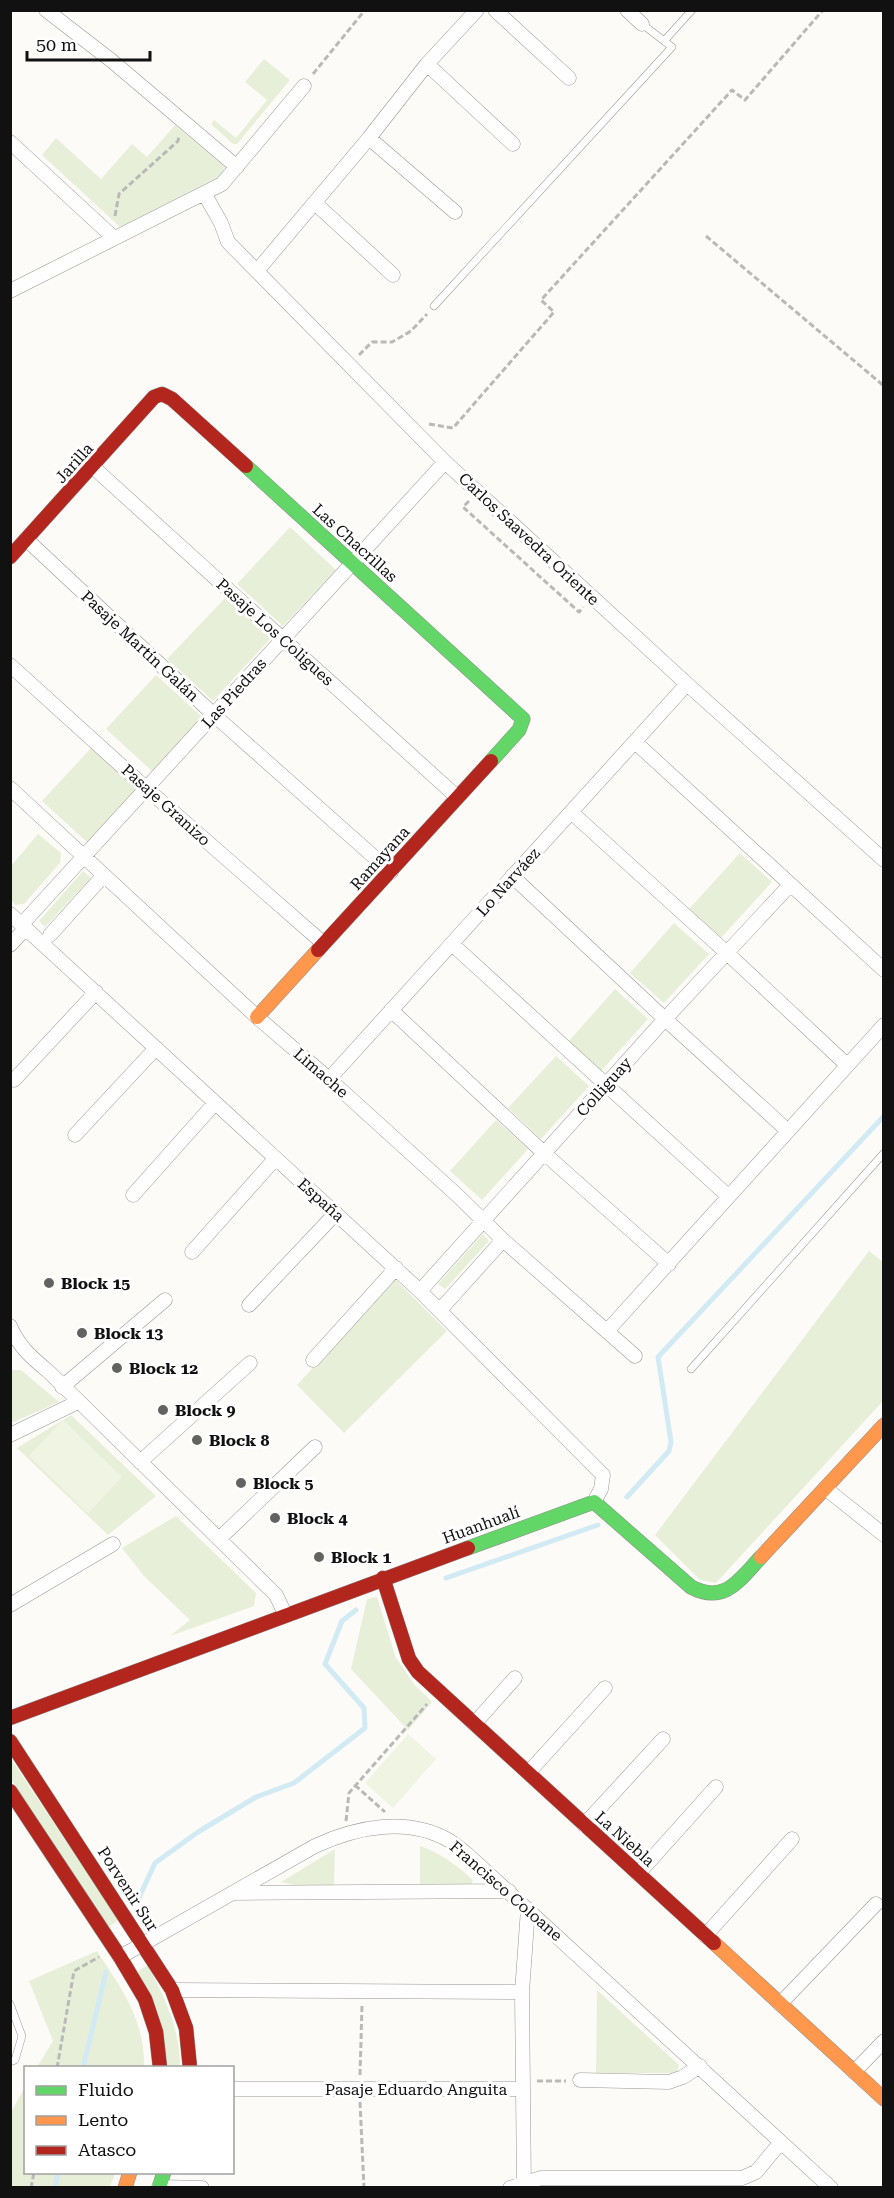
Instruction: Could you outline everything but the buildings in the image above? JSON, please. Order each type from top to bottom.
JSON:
[{"type":"street","points":[[46,10],[112,61],[237,167]]},
{"type":"street","points":[[257,271],[369,138],[427,64],[477,10]]},
{"type":"street","points":[[495,10],[569,78]]},
{"type":"street","points":[[627,10],[642,24]]},
{"type":"street","points":[[427,64],[513,144]]},
{"type":"street","points":[[10,291],[222,184],[304,86]]},
{"type":"street","points":[[369,138],[455,212]]},
{"type":"street","points":[[10,142],[114,238]]},
{"type":"street","name":"Carlos Saavedra Oriente","points":[[204,193],[221,223],[228,242],[445,462],[687,684],[884,860]]},
{"type":"street","points":[[315,203],[393,275]]},
{"type":"street","name":"Jarilla","points":[[10,556],[154,398],[162,394]]},
{"type":"street","name":"Las Chacrillas","points":[[162,394],[172,399],[523,719]]},
{"type":"street","name":"Las Piedras","points":[[10,945],[84,856],[445,462]]},
{"type":"street","name":"Pasaje Los Coligues","points":[[93,467],[457,797]]},
{"type":"street","name":"Pasaje Martín Galán","points":[[26,539],[214,715],[391,872]]},
{"type":"street","name":"Pasaje Granizo","points":[[10,664],[147,789],[323,943]]},
{"type":"street","name":"Lo Narváez","points":[[328,1079],[687,684]]},
{"type":"street","name":"Ramayana","points":[[257,1017],[519,730],[523,719]]},
{"type":"street","points":[[635,742],[884,970]]},
{"type":"street","name":"Limache","points":[[10,788],[257,1017],[635,1356]]},
{"type":"street","points":[[571,812],[847,1065]]},
{"type":"street","points":[[50,936],[104,874]]},
{"type":"street","points":[[512,876],[788,1131]]},
{"type":"street","name":"Colliguay","points":[[420,1291],[665,1019],[790,885]]},
{"type":"street","name":"España","points":[[10,914],[440,1310],[603,1475],[601,1489],[594,1502]]},
{"type":"street","points":[[452,944],[728,1196]]},
{"type":"street","points":[[14,1080],[96,992]]},
{"type":"street","points":[[391,1010],[545,1154],[669,1264]]},
{"type":"street","points":[[608,1330],[884,1025]]},
{"type":"street","points":[[75,1135],[156,1048]]},
{"type":"street","points":[[132,1195],[216,1103]]},
{"type":"street","points":[[192,1252],[276,1159]]},
{"type":"street","points":[[249,1305],[336,1213]]},
{"type":"street","points":[[440,1310],[503,1240]]},
{"type":"street","points":[[313,1360],[396,1268]]},
{"type":"street","points":[[63,1387],[165,1300]]},
{"type":"street","points":[[10,1326],[22,1348],[276,1595],[285,1614]]},
{"type":"street","points":[[140,1462],[250,1363]]},
{"type":"street","points":[[10,1435],[78,1402]]},
{"type":"street","points":[[594,1502],[691,1587],[713,1594],[728,1590],[736,1583],[884,1425]]},
{"type":"street","points":[[219,1539],[315,1448]]},
{"type":"street","points":[[825,1488],[884,1535]]},
{"type":"street","name":"Huanhualí","points":[[10,1718],[285,1614],[594,1502]]},
{"type":"street","points":[[10,1605],[113,1544]]},
{"type":"street","name":"La Niebla","points":[[383,1578],[409,1659],[418,1672],[884,2099]]},
{"type":"street","points":[[474,1724],[515,1678]]},
{"type":"street","points":[[528,1773],[605,1688]]},
{"type":"street","points":[[584,1825],[663,1739]]},
{"type":"street","name":"Porvenir Sur","points":[[10,1741],[143,1942],[172,1990],[186,2028],[190,2066]]},
{"type":"street","points":[[638,1874],[716,1787]]},
{"type":"street","points":[[10,1791],[136,1983],[152,2015],[160,2066]]},
{"type":"street","name":"Francisco Coloane","points":[[120,1957],[315,1846],[343,1833],[368,1827],[400,1827],[425,1831],[449,1840],[509,1891],[831,2187]]},
{"type":"street","points":[[705,1936],[792,1839]]},
{"type":"street","points":[[232,1893],[509,1891]]},
{"type":"street","points":[[780,2004],[876,1904]]},
{"type":"street","points":[[528,1909],[522,1992],[523,2089],[519,2186],[541,2178],[742,2178],[756,2172],[781,2142]]},
{"type":"street","points":[[172,1990],[522,1992]]},
{"type":"street","points":[[854,2072],[884,2041]]},
{"type":"street","points":[[580,2080],[669,2082],[700,2066]]},
{"type":"street","name":"Pasaje Eduardo Anguita","points":[[234,2089],[523,2089]]},
{"type":"street","points":[[159,2187],[202,2187]]},
{"type":"lane","points":[[664,41],[692,10]]},
{"type":"lane","points":[[434,306],[672,47],[642,24]]},
{"type":"lane","points":[[691,1369],[884,1153]]},
{"type":"lane","points":[[10,2004],[22,2036],[15,2060],[10,2062]]},
{"type":"path","points":[[304,86],[365,10]]},
{"type":"path","points":[[415,431],[425,423],[453,428],[554,312],[541,300],[732,90],[745,100],[824,10]]},
{"type":"path","points":[[115,216],[119,194],[178,141],[179,133]]},
{"type":"path","points":[[706,236],[884,386]]},
{"type":"path","points":[[349,365],[372,342],[392,342],[411,331],[434,306]]},
{"type":"path","points":[[478,491],[463,507],[579,612],[592,597]]},
{"type":"path","points":[[343,1833],[349,1806],[349,1793],[439,1692]]},
{"type":"path","points":[[355,1785],[400,1827]]},
{"type":"path","points":[[57,2066],[74,1971],[100,1956],[120,1957]]},
{"type":"path","name":"Pasaje Eduardo Anguita","points":[[523,2089],[536,2081],[580,2080]]},
{"type":"green space","points":[[264,59],[290,80],[237,144],[233,144],[211,124],[214,120],[236,138],[267,100],[245,82]]},
{"type":"green space","points":[[175,125],[225,167],[220,176],[120,227],[42,155],[56,138],[101,179],[132,144],[147,157]]},
{"type":"green space","points":[[290,527],[336,570],[283,626],[237,584]]},
{"type":"green space","points":[[228,595],[272,637],[213,701],[167,659]]},
{"type":"green space","points":[[156,675],[202,717],[152,771],[106,729]]},
{"type":"green space","points":[[92,747],[138,789],[88,843],[42,801]]},
{"type":"green space","points":[[38,834],[61,853],[60,863],[24,904],[16,905],[11,900],[11,866]]},
{"type":"green space","points":[[740,853],[772,882],[721,938],[689,909]]},
{"type":"green space","points":[[83,871],[91,878],[45,927],[39,921]]},
{"type":"green space","points":[[674,923],[709,954],[664,1003],[630,973]]},
{"type":"green space","points":[[615,989],[648,1019],[601,1071],[568,1042]]},
{"type":"green space","points":[[556,1056],[589,1086],[541,1139],[508,1108]]},
{"type":"green space","points":[[496,1120],[528,1149],[482,1200],[450,1171]]},
{"type":"green space","points":[[483,1234],[489,1241],[445,1289],[438,1284]]},
{"type":"green space","points":[[869,1251],[883,1262],[883,1401],[716,1583],[700,1580],[655,1535]]},
{"type":"green space","points":[[395,1279],[447,1331],[344,1433],[297,1385]]},
{"type":"green space","points":[[11,1370],[21,1370],[59,1402],[11,1423]]},
{"type":"green space","points":[[71,1415],[156,1496],[108,1535],[17,1448]]},
{"type":"green space","points":[[63,1420],[122,1477],[88,1513],[29,1456]]},
{"type":"green space","points":[[176,1516],[256,1593],[254,1606],[170,1636],[190,1620],[144,1576],[122,1548]]},
{"type":"green space","points":[[377,1597],[396,1658],[414,1684],[432,1702],[408,1730],[351,1669],[367,1599]]},
{"type":"green space","points":[[408,1734],[436,1759],[393,1808],[365,1783]]},
{"type":"green space","points":[[10,1757],[118,1920],[109,1927],[11,1779]]},
{"type":"green space","points":[[420,1846],[442,1856],[460,1869],[473,1880],[470,1886],[420,1885]]},
{"type":"green space","points":[[335,1849],[334,1886],[297,1886],[281,1882]]},
{"type":"green space","points":[[97,1951],[123,1992],[136,2020],[141,2034],[144,2066],[38,2066],[53,2041],[29,1981]]},
{"type":"green space","points":[[148,1965],[166,2002],[177,2040],[180,2066],[166,2066],[138,1971]]},
{"type":"green space","points":[[597,1990],[679,2065],[677,2073],[596,2073]]},
{"type":"green space","points":[[24,2089],[24,2174],[115,2174],[110,2187],[11,2187],[11,2112]]},
{"type":"waterway","points":[[627,1497],[669,1451],[671,1442],[658,1357],[884,1116]]},
{"type":"waterway","points":[[446,1578],[598,1525]]},
{"type":"waterway","points":[[137,1902],[155,1863],[198,1832],[256,1797],[294,1783],[365,1728],[364,1708],[325,1664],[342,1621],[356,1610]]},
{"type":"waterway","points":[[83,2066],[106,1972]]},
{"type":"waterway","points":[[55,2188],[58,2174]]},
{"type":"traffic: fast","points":[[246,466],[523,719],[519,730],[491,761]]},
{"type":"traffic: fast","points":[[468,1548],[594,1502],[691,1587],[703,1592],[713,1593],[731,1587],[761,1557]]},
{"type":"traffic: fast","points":[[159,2188],[163,2174]]},
{"type":"traffic: slow","points":[[257,1017],[318,950]]},
{"type":"traffic: slow","points":[[761,1557],[884,1425]]},
{"type":"traffic: slow","points":[[714,1943],[884,2099]]},
{"type":"traffic: slow","points":[[125,2188],[129,2174]]},
{"type":"traffic: jam","points":[[10,557],[154,397],[162,394],[172,399],[246,466]]},
{"type":"traffic: jam","points":[[318,950],[491,761]]},
{"type":"traffic: jam","points":[[10,1718],[468,1548]]},
{"type":"traffic: jam","points":[[383,1578],[409,1659],[418,1672],[714,1943]]},
{"type":"traffic: jam","points":[[10,1741],[172,1990],[186,2028],[190,2066]]},
{"type":"traffic: jam","points":[[10,1791],[120,1957],[145,1999],[156,2032],[160,2066]]},
{"type":"place","name":"Block 15","points":[[49,1283]]},
{"type":"place","name":"Block 13","points":[[82,1333]]},
{"type":"place","name":"Block 12","points":[[117,1368]]},
{"type":"place","name":"Block 9","points":[[163,1410]]},
{"type":"place","name":"Block 8","points":[[197,1440]]},
{"type":"place","name":"Block 5","points":[[241,1483]]},
{"type":"place","name":"Block 4","points":[[275,1518]]},
{"type":"place","name":"Block 1","points":[[319,1557]]}]
